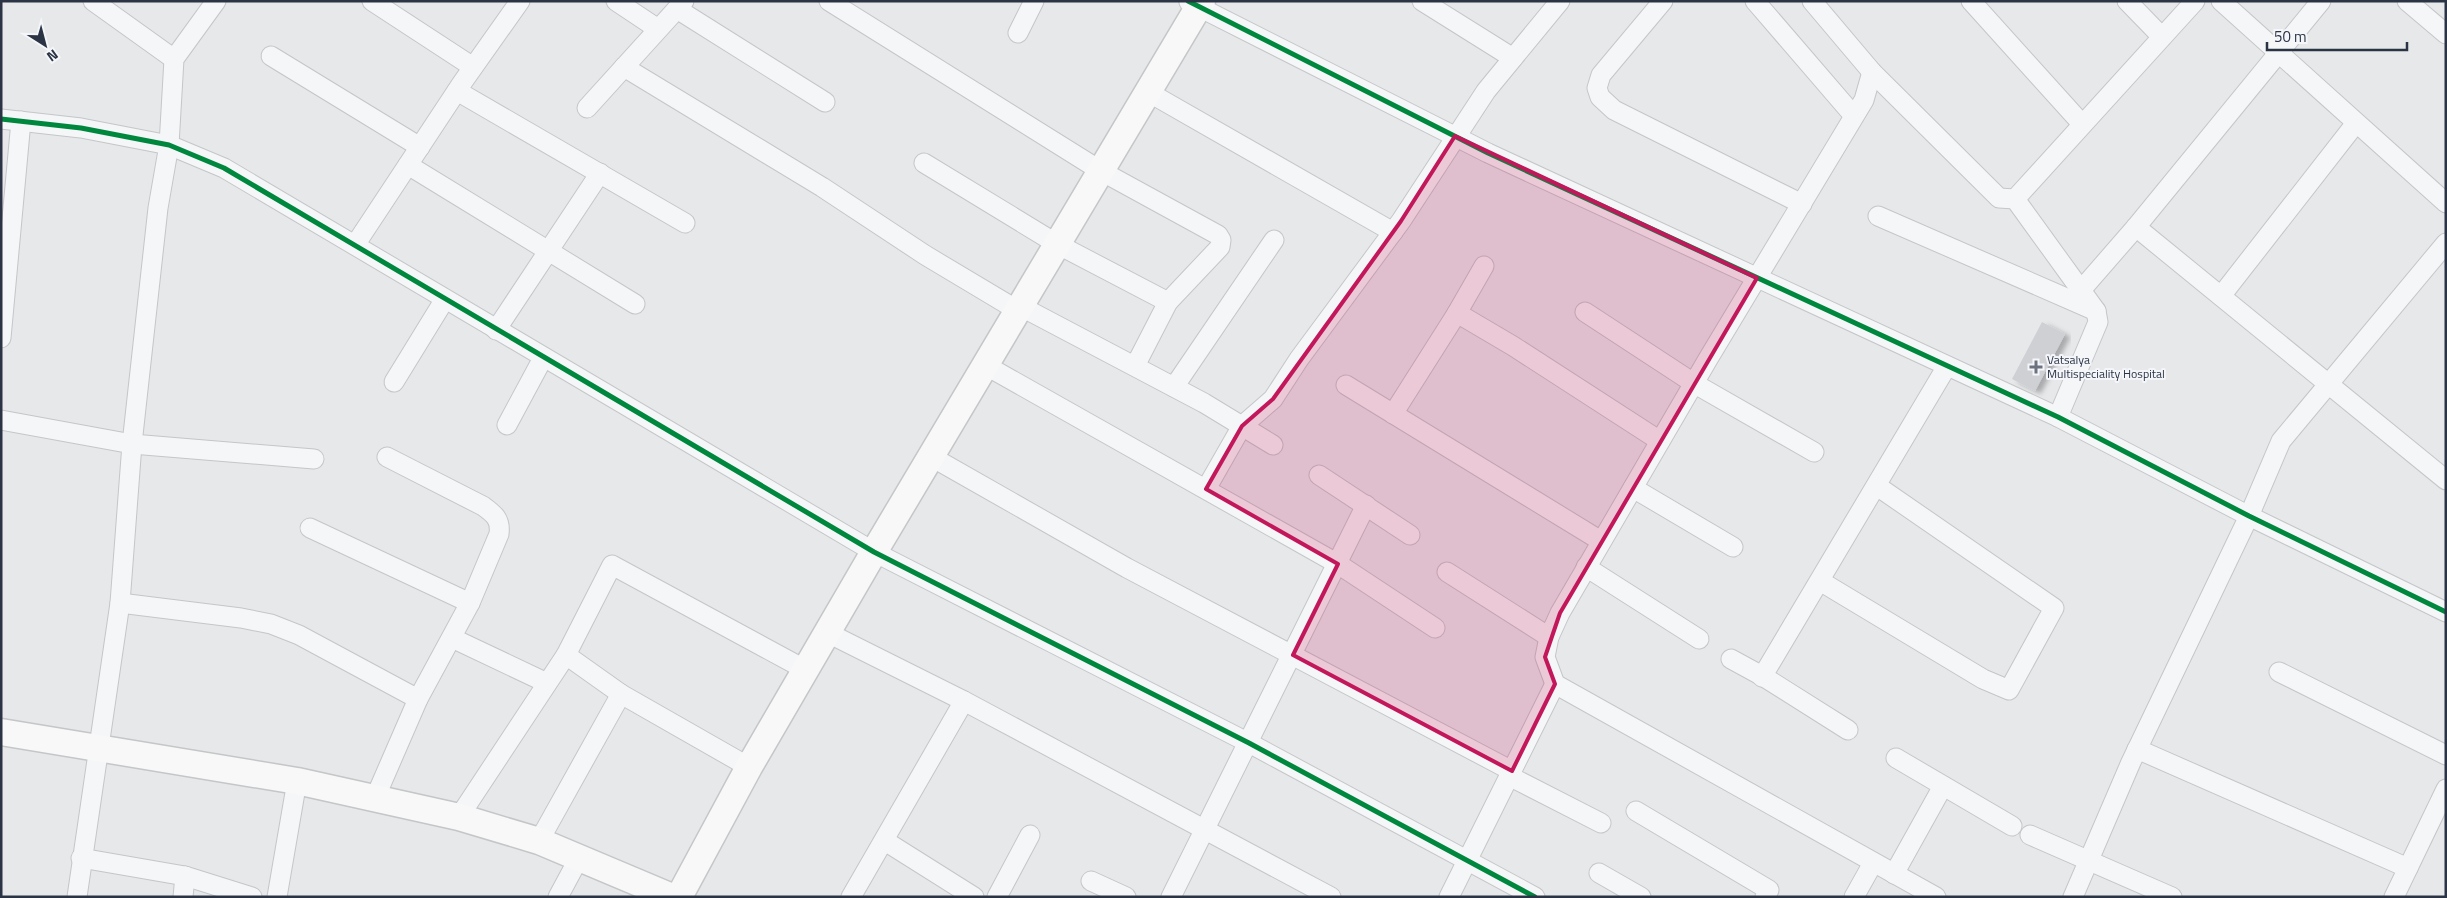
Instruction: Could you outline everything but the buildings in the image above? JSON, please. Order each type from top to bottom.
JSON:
[{"type":"street","points":[[93,1],[174,59]]},
{"type":"street","points":[[77,897],[81,858],[100,748],[120,603],[132,444],[158,208],[169,145],[174,59],[216,1]]},
{"type":"street","points":[[372,1],[473,67]]},
{"type":"street","points":[[355,245],[473,67],[520,1]]},
{"type":"street","points":[[616,1],[658,29]]},
{"type":"street","points":[[829,1],[1101,171],[1218,235],[1221,240],[1220,247],[1168,302],[1135,366]]},
{"type":"street","points":[[1018,32],[1034,1]]},
{"type":"street","points":[[1422,1],[1513,58]]},
{"type":"street","points":[[1206,489],[1242,426],[1273,399],[1299,359],[1393,232],[1486,91],[1560,1]]},
{"type":"street","points":[[1663,1],[1601,76],[1597,88],[1600,97],[1614,110],[1802,204]]},
{"type":"street","points":[[1755,1],[1854,116]]},
{"type":"street","points":[[1812,1],[1872,72],[1999,198],[2015,199],[2082,289],[2096,311],[2098,322],[2058,417]]},
{"type":"street","points":[[1971,1],[2082,124]]},
{"type":"street","points":[[2127,1],[2162,37]]},
{"type":"street","points":[[2015,199],[2195,1]]},
{"type":"street","points":[[2221,1],[2446,203]]},
{"type":"street","points":[[2082,289],[2136,227],[2321,1]]},
{"type":"street","points":[[2407,1],[2446,34]]},
{"type":"street","points":[[679,897],[749,767],[930,456],[1148,92],[1196,3],[1455,136],[2058,417],[2249,516],[2446,612]]},
{"type":"street","points":[[588,108],[680,5],[825,102]]},
{"type":"street","points":[[271,56],[420,148]]},
{"type":"street","points":[[624,67],[822,187],[925,255],[1019,308],[1174,387],[1272,445]]},
{"type":"street","points":[[1872,72],[1864,100],[1660,441],[1560,613],[1549,637],[1545,657],[1556,684],[1936,897]]},
{"type":"street","points":[[457,91],[686,223]]},
{"type":"street","points":[[1148,92],[1393,232]]},
{"type":"street","points":[[1,119],[81,128],[169,145],[224,168],[874,552],[1250,743],[1467,862],[1535,897]]},
{"type":"street","points":[[1,338],[21,122]]},
{"type":"street","points":[[2221,296],[2356,123]]},
{"type":"street","points":[[924,163],[1057,244],[1168,302]]},
{"type":"street","points":[[408,165],[635,304]]},
{"type":"street","points":[[496,330],[600,173]]},
{"type":"street","points":[[1878,216],[2096,311]]},
{"type":"street","points":[[2136,227],[2331,384],[2446,480]]},
{"type":"street","points":[[1174,387],[1274,240]]},
{"type":"street","points":[[2074,897],[2137,749],[2249,516],[2282,441],[2446,243]]},
{"type":"street","points":[[1394,414],[1484,266]]},
{"type":"street","points":[[394,382],[445,299]]},
{"type":"street","points":[[1585,312],[1695,384],[1814,452]]},
{"type":"street","points":[[1457,313],[1660,441]]},
{"type":"street","points":[[507,425],[543,358]]},
{"type":"street","points":[[985,365],[1338,564],[1435,628]]},
{"type":"street","points":[[1762,677],[1947,366]]},
{"type":"street","points":[[1346,385],[1601,541]]},
{"type":"street","points":[[1,420],[132,444],[314,459]]},
{"type":"street","points":[[375,798],[418,699],[470,603],[499,534],[500,524],[495,515],[483,506],[387,456]]},
{"type":"street","points":[[930,456],[1128,568],[1293,655],[1601,824]]},
{"type":"street","points":[[1319,475],[1410,535]]},
{"type":"street","points":[[1820,581],[1983,679],[2008,690],[2054,608],[1877,486]]},
{"type":"street","points":[[1633,488],[1733,547]]},
{"type":"street","points":[[1171,897],[1204,829],[1250,743],[1366,505]]},
{"type":"street","points":[[310,528],[470,603]]},
{"type":"street","points":[[459,817],[566,655],[612,565],[806,670]]},
{"type":"street","points":[[1586,567],[1699,639]]},
{"type":"street","points":[[1447,572],[1549,637]]},
{"type":"street","points":[[120,603],[241,618],[271,624],[299,635],[418,699]]},
{"type":"street","points":[[828,633],[964,701],[1331,897]]},
{"type":"street","points":[[452,638],[547,683]]},
{"type":"street","points":[[566,655],[621,694],[749,767]]},
{"type":"street","points":[[1731,660],[1848,730]]},
{"type":"street","points":[[2279,672],[2446,755]]},
{"type":"street","points":[[1449,897],[1556,684]]},
{"type":"street","points":[[539,841],[621,694]]},
{"type":"street","points":[[851,897],[964,701]]},
{"type":"street","points":[[1,732],[297,781],[459,817],[539,841],[672,897]]},
{"type":"street","points":[[2137,749],[2408,868]]},
{"type":"street","points":[[1896,758],[2012,826]]},
{"type":"street","points":[[277,897],[297,781]]},
{"type":"street","points":[[1894,874],[1943,786]]},
{"type":"street","points":[[2394,897],[2446,789]]},
{"type":"street","points":[[1636,811],[1769,890],[1765,897]]},
{"type":"street","points":[[997,897],[1030,835]]},
{"type":"street","points":[[2030,835],[2172,897]]},
{"type":"street","points":[[885,841],[974,897]]},
{"type":"street","points":[[81,858],[185,876],[252,897]]},
{"type":"street","points":[[558,897],[579,858]]},
{"type":"street","points":[[1854,897],[1873,863]]},
{"type":"street","points":[[1599,873],[1641,897]]},
{"type":"street","points":[[183,897],[185,876]]},
{"type":"street","points":[[1091,881],[1126,897]]},
{"type":"highlighted area","points":[[1455,136],[1757,278],[1560,613],[1545,657],[1555,684],[1512,771],[1293,655],[1338,564],[1206,489],[1242,426],[1273,399],[1401,221]]},
{"type":"cycle path","points":[[1188,1],[1488,153],[2058,417],[2249,516],[2446,612]]},
{"type":"cycle path","points":[[1,119],[81,128],[169,145],[224,168],[874,552],[1249,743],[1535,897]]},
{"type":"place","name":"Vatsalya Multispeciality Hospital","points":[[2036,367]]}]
